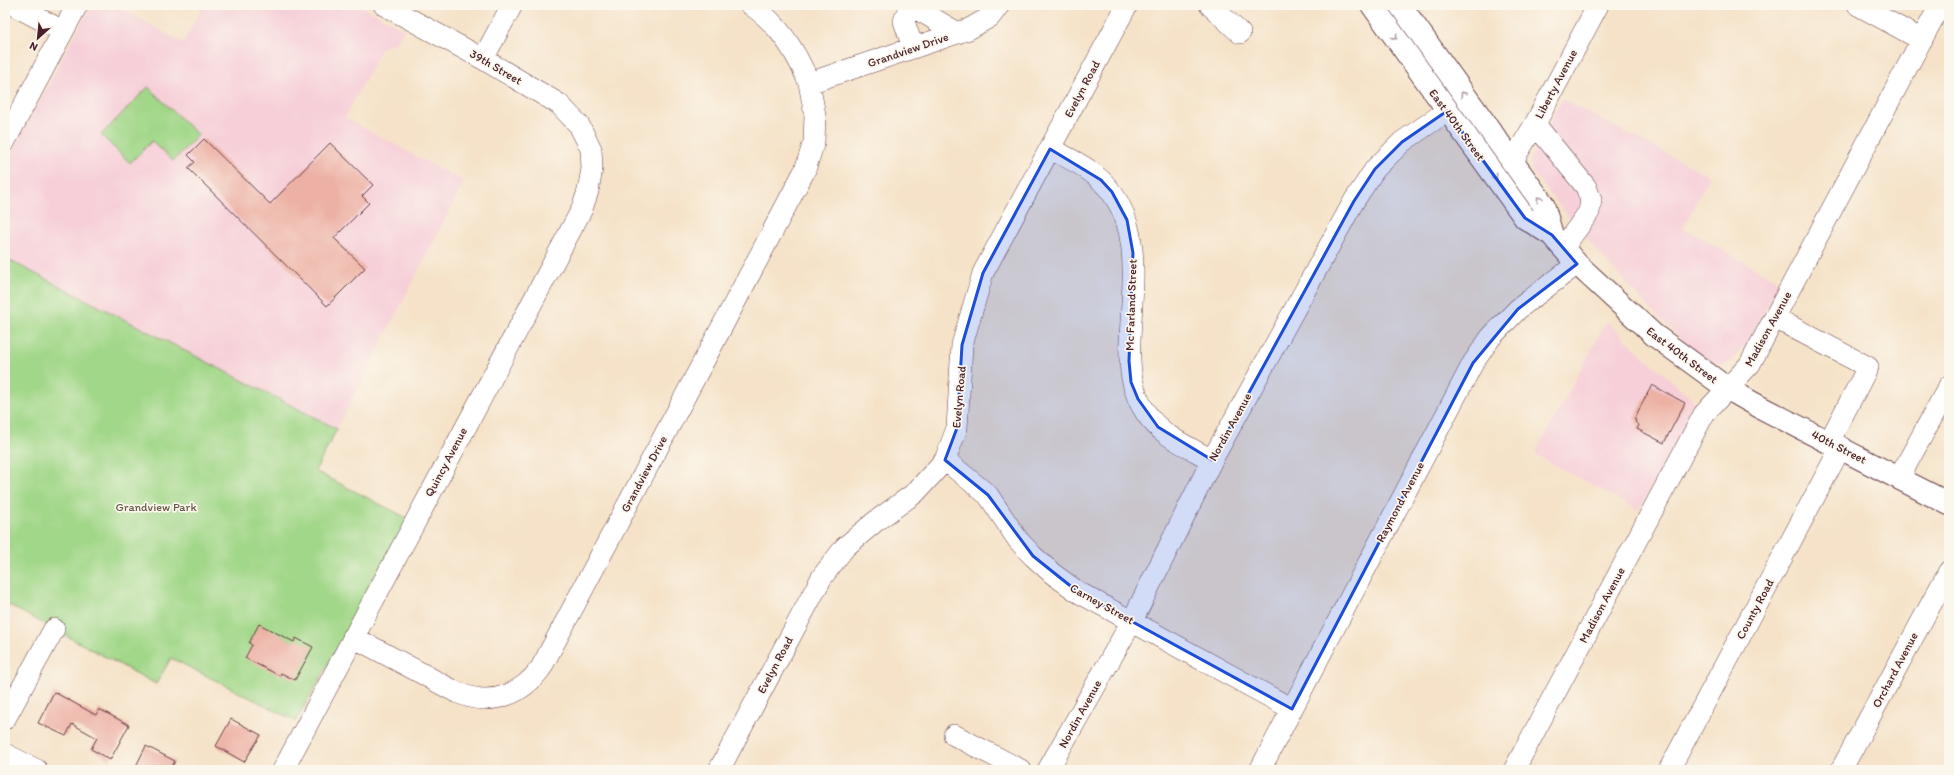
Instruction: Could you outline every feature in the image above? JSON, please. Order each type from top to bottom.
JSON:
[{"type":"main road","name":"East 40th Street","points":[[1372,5],[1525,218],[1558,242],[1577,264],[1654,335],[1728,389]]},
{"type":"main road","name":"East 40th Street","points":[[1400,5],[1543,204],[1558,242]]},
{"type":"main road","name":"40th Street","points":[[1728,389],[1949,504]]},
{"type":"street","points":[[13,5],[63,31]]},
{"type":"street","points":[[7,134],[77,5]]},
{"type":"street","name":"39th Street","points":[[384,5],[483,59],[559,104],[578,125],[591,149]]},
{"type":"street","points":[[483,59],[512,5]]},
{"type":"street","name":"Grandview Drive","points":[[353,637],[463,695],[486,699],[506,696],[520,690],[533,680],[549,654],[805,170],[814,142],[815,115],[809,84],[800,62],[785,38],[771,21],[751,5]]},
{"type":"street","points":[[913,48],[904,21],[910,5],[958,33]]},
{"type":"street","name":"Grandview Drive","points":[[809,84],[969,29],[990,17],[999,5]]},
{"type":"street","name":"Evelyn Road","points":[[719,770],[822,577],[845,547],[876,521],[915,493],[945,460],[957,428],[962,344],[983,273],[1127,5]]},
{"type":"street","points":[[1210,5],[1240,33]]},
{"type":"street","name":"Liberty Avenue","points":[[1512,162],[1535,124],[1598,5]]},
{"type":"street","points":[[1858,5],[1922,40]]},
{"type":"street","name":"Madison Avenue","points":[[1514,770],[1704,414],[1750,364],[1940,5]]},
{"type":"street","name":"Nordin Avenue","points":[[1048,770],[1132,621],[1212,460],[1354,201],[1375,169],[1402,142],[1447,111]]},
{"type":"street","points":[[1535,124],[1586,187],[1591,200],[1589,212],[1558,242]]},
{"type":"street","name":"Mc Farland Street","points":[[1050,148],[1087,169],[1101,180],[1112,192],[1127,220],[1133,253],[1129,361],[1131,382],[1138,399],[1146,414],[1158,427],[1173,438],[1212,460]]},
{"type":"street","name":"Quincy Avenue","points":[[283,770],[582,209],[588,191],[592,169],[591,149]]},
{"type":"street","name":"Raymond Avenue","points":[[1260,770],[1473,362],[1491,337],[1518,309],[1577,264]]},
{"type":"street","name":"County Road","points":[[1669,770],[1835,445],[1868,367],[1771,324]]},
{"type":"street","points":[[1899,478],[1943,413],[1949,386]]},
{"type":"street","name":"Carney Street","points":[[945,460],[988,494],[1018,540],[1052,574],[1078,592],[1292,709]]},
{"type":"street","name":"Orchard Avenue","points":[[1841,770],[1949,571]]},
{"type":"street","points":[[5,719],[54,629]]},
{"type":"street","points":[[954,735],[1021,770]]},
{"type":"street","points":[[5,754],[37,770]]},
{"type":"highlighted area","points":[[1447,111],[1525,218],[1552,235],[1577,264],[1518,309],[1473,363],[1292,709],[1078,592],[1033,556],[988,495],[945,460],[957,428],[962,345],[983,273],[1050,149],[1101,180],[1112,192],[1127,220],[1133,253],[1129,361],[1131,382],[1138,399],[1158,427],[1212,460],[1354,201],[1375,169],[1402,142],[1435,118]]},
{"type":"shaded area","points":[[91,5],[116,5],[183,43],[204,5],[358,5],[404,29],[396,43],[382,47],[345,118],[464,182],[337,429],[5,258],[5,164]]},
{"type":"shaded area","points":[[1562,99],[1710,176],[1683,228],[1780,282],[1745,346],[1727,364],[1722,365],[1711,363],[1682,340],[1650,309],[1599,253],[1531,171],[1530,159]]},
{"type":"shaded area","points":[[1607,321],[1694,402],[1693,411],[1639,510],[1535,454]]},
{"type":"green space","points":[[148,87],[198,135],[173,161],[152,141],[130,163],[101,135]]},
{"type":"green space","name":"Grandview Park","points":[[5,258],[337,429],[315,471],[411,520],[296,721],[171,658],[156,684],[5,603]]},
{"type":"building","points":[[204,139],[270,204],[330,143],[373,185],[362,196],[369,203],[334,238],[365,268],[327,306],[188,168],[195,162],[188,155]]},
{"type":"building","points":[[1652,385],[1685,403],[1664,443],[1637,429],[1639,425],[1634,419]]},
{"type":"building","points":[[259,624],[294,642],[296,638],[313,647],[295,680],[281,673],[280,676],[245,658],[252,645],[249,643]]},
{"type":"building","points":[[54,692],[96,715],[99,709],[129,725],[110,760],[91,749],[97,738],[72,724],[66,736],[38,723]]},
{"type":"building","points":[[231,719],[261,735],[244,762],[216,746]]},
{"type":"building","points":[[146,746],[175,761],[170,770],[134,770]]}]
